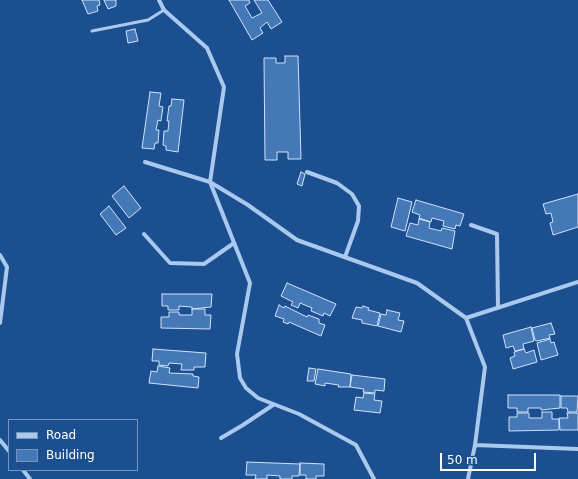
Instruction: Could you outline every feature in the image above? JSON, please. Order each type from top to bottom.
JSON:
[{"type":"street","points":[[159,0],[164,10],[207,48],[224,87],[210,182],[250,283],[237,354],[240,378],[246,388],[258,398],[299,414],[356,445],[374,479]]},
{"type":"street","points":[[145,162],[210,182],[248,204],[297,240],[417,283],[466,318],[485,367],[475,445],[468,479]]},
{"type":"street","points":[[307,172],[338,183],[352,194],[359,206],[358,221],[345,257]]},
{"type":"street","points":[[471,225],[498,234],[498,308]]},
{"type":"street","points":[[144,234],[170,263],[204,264],[234,243]]},
{"type":"street","points":[[0,255],[8,267],[0,323]]},
{"type":"street","points":[[466,318],[578,282]]},
{"type":"street","points":[[221,438],[243,426],[273,405]]},
{"type":"street","points":[[0,440],[8,450]]},
{"type":"street","points":[[475,445],[578,450]]},
{"type":"lane","points":[[92,32],[148,20],[164,10]]},
{"type":"building","points":[[82,0],[99,0],[100,5],[97,6],[98,11],[88,14]]},
{"type":"building","points":[[104,0],[116,0],[116,6],[108,9]]},
{"type":"building","points":[[229,0],[249,0],[250,3],[245,6],[252,18],[262,13],[254,0],[268,0],[282,22],[271,29],[267,22],[260,28],[263,33],[252,40]]},
{"type":"building","points":[[135,29],[138,41],[128,43],[126,31]]},
{"type":"building","points":[[285,56],[298,56],[301,159],[288,159],[288,152],[277,152],[277,160],[265,160],[264,58],[276,58],[276,63],[285,63]]},
{"type":"building","points":[[150,92],[161,93],[159,106],[163,107],[161,121],[158,120],[156,130],[159,130],[158,143],[155,143],[154,149],[142,148]]},
{"type":"building","points":[[172,99],[184,100],[178,152],[166,150],[166,146],[163,145],[164,131],[168,131],[169,121],[167,121],[169,106],[171,106]]},
{"type":"building","points":[[301,172],[305,174],[302,186],[297,184]]},
{"type":"building","points":[[124,186],[141,208],[129,218],[112,196]]},
{"type":"building","points":[[578,194],[578,227],[553,235],[550,223],[553,222],[551,213],[546,214],[543,204]]},
{"type":"building","points":[[398,198],[412,202],[405,231],[391,227]]},
{"type":"building","points":[[416,200],[464,214],[460,226],[456,225],[455,229],[443,226],[444,221],[432,218],[431,222],[419,218],[420,215],[412,212]]},
{"type":"building","points":[[109,206],[126,228],[116,235],[100,214]]},
{"type":"building","points":[[419,219],[430,222],[429,228],[441,231],[442,228],[455,231],[452,249],[406,236],[410,223],[418,225]]},
{"type":"building","points":[[287,283],[336,304],[330,316],[324,313],[323,316],[311,311],[312,308],[300,303],[298,308],[291,305],[293,302],[281,296]]},
{"type":"building","points":[[162,294],[212,294],[211,307],[192,309],[192,307],[179,306],[179,310],[168,310],[168,306],[162,306]]},
{"type":"building","points":[[279,305],[284,308],[285,306],[307,317],[308,315],[319,319],[319,323],[325,325],[321,336],[289,322],[288,324],[283,322],[284,319],[275,316]]},
{"type":"building","points":[[363,306],[369,308],[368,310],[380,313],[377,326],[362,323],[362,320],[352,318],[356,307],[362,308]]},
{"type":"building","points":[[192,309],[205,309],[205,315],[211,315],[210,329],[161,328],[161,317],[169,317],[169,312],[179,312],[179,315],[192,315]]},
{"type":"building","points":[[387,310],[400,313],[398,320],[404,321],[401,332],[378,326],[381,314],[386,315]]},
{"type":"building","points":[[551,323],[555,334],[549,335],[550,338],[537,341],[535,340],[532,328]]},
{"type":"building","points":[[531,327],[534,341],[523,344],[524,349],[515,351],[513,346],[506,348],[503,335]]},
{"type":"building","points":[[550,339],[551,343],[554,342],[558,355],[541,360],[537,343]]},
{"type":"building","points":[[153,349],[206,353],[205,367],[194,367],[194,370],[181,370],[182,364],[169,363],[168,366],[159,365],[159,361],[152,361]]},
{"type":"building","points":[[524,349],[526,353],[534,350],[537,362],[513,369],[510,358],[515,356],[514,352]]},
{"type":"building","points":[[158,366],[170,368],[169,373],[193,374],[193,376],[199,377],[198,388],[149,383],[151,371],[157,372]]},
{"type":"building","points":[[309,368],[316,369],[314,381],[307,381]]},
{"type":"building","points":[[318,369],[351,374],[350,387],[338,387],[339,385],[325,383],[325,386],[315,384]]},
{"type":"building","points":[[352,375],[385,379],[384,391],[375,390],[375,393],[363,392],[364,389],[350,387]]},
{"type":"building","points":[[364,393],[375,394],[374,400],[382,401],[380,413],[354,410],[356,397],[363,398]]},
{"type":"building","points":[[508,395],[560,395],[560,408],[541,410],[541,408],[528,408],[528,412],[517,412],[517,408],[508,408]]},
{"type":"building","points":[[561,396],[578,396],[577,412],[568,412],[567,408],[561,408]]},
{"type":"building","points":[[542,412],[552,412],[552,419],[559,419],[559,430],[509,431],[509,417],[517,417],[517,413],[529,413],[529,418],[542,418]]},
{"type":"building","points":[[567,413],[578,413],[578,430],[560,430],[559,418],[568,418]]},
{"type":"building","points":[[247,462],[300,464],[299,476],[292,476],[292,479],[280,479],[280,476],[267,475],[267,479],[255,479],[256,475],[246,475]]},
{"type":"building","points":[[300,463],[324,464],[324,476],[316,476],[316,479],[306,479],[306,475],[300,475]]}]
